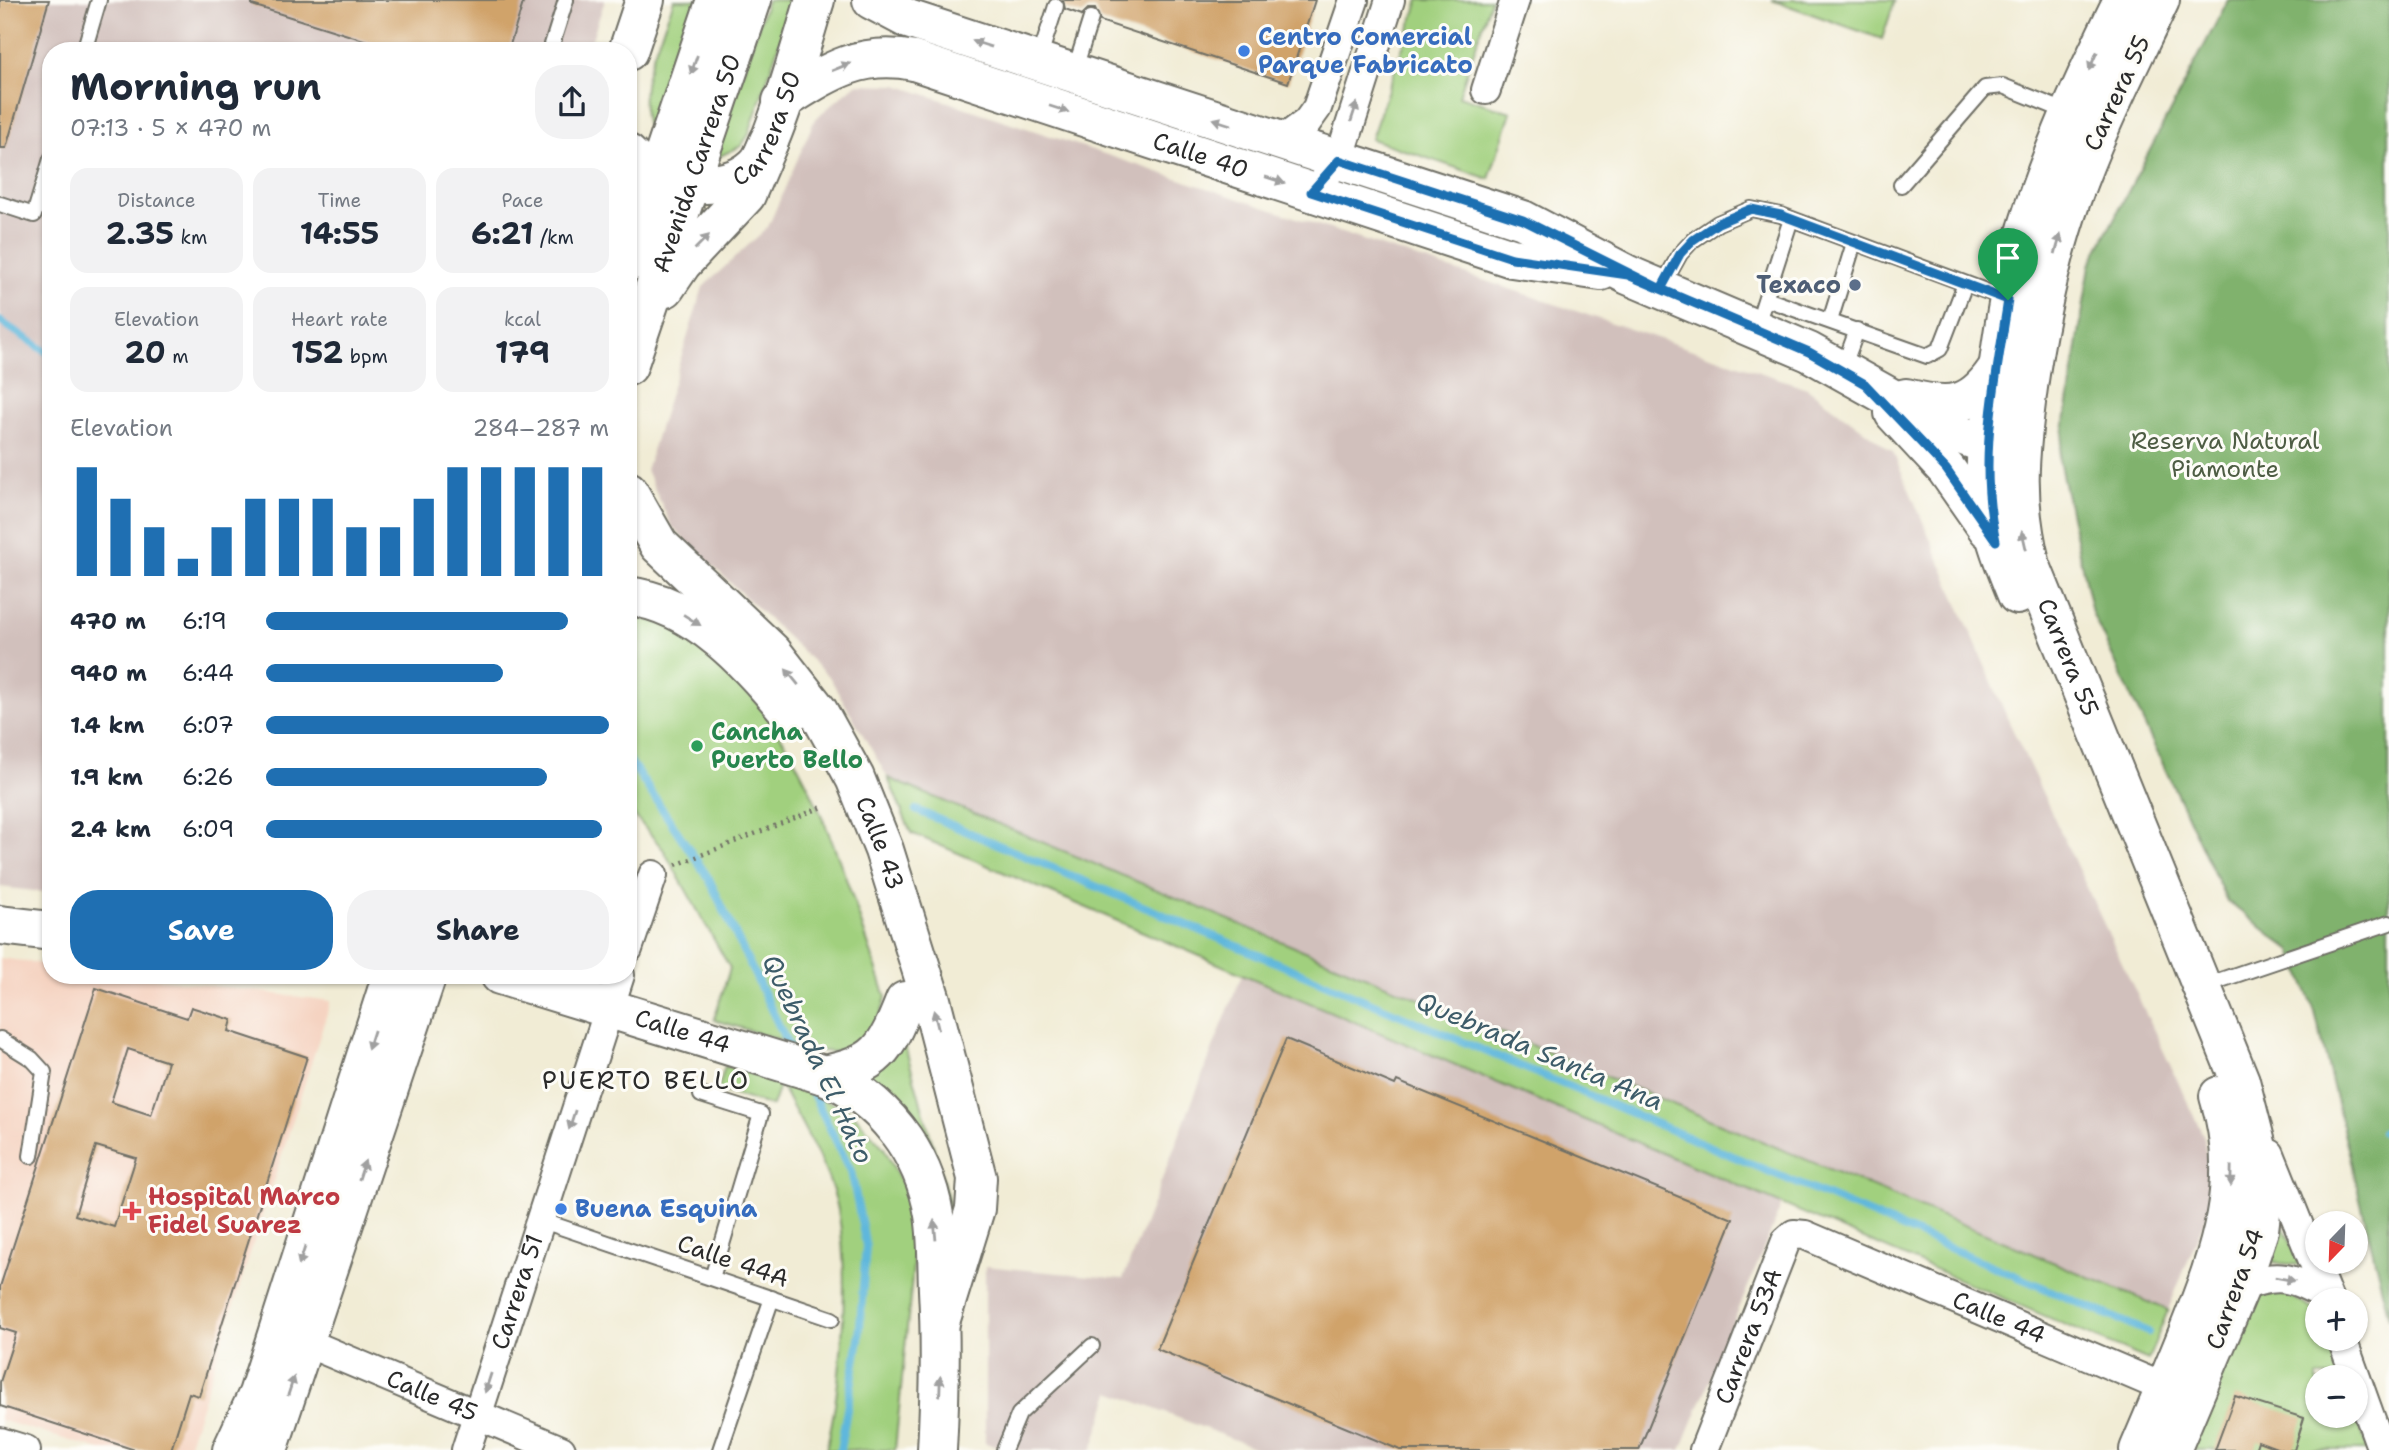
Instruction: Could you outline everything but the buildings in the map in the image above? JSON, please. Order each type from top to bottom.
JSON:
[{"type":"main road","points":[[631,42],[645,0]]},
{"type":"main road","name":"Avenida Carrera 50","points":[[637,236],[716,0]]},
{"type":"main road","name":"Avenida Carrera 50","points":[[637,325],[659,171],[752,0]]},
{"type":"main road","name":"Carrera 50","points":[[659,171],[714,185],[736,180],[756,166],[769,141],[815,0]]},
{"type":"main road","name":"Calle 40","points":[[872,0],[908,19],[1523,220],[1644,282]]},
{"type":"main road","name":"Carrera 55","points":[[2123,0],[2071,113],[2030,223],[2008,300],[1999,366],[2003,450],[2031,566],[2202,986],[2232,1095]]},
{"type":"main road","name":"Carrera 55","points":[[2160,0],[2107,112],[2071,201],[2003,450],[1986,483],[1996,541],[2232,1095]]},
{"type":"main road","name":"Calle 40","points":[[782,101],[825,74],[848,64],[890,56],[914,61],[1512,258],[1644,282],[1761,314],[1854,377],[1952,432],[2003,450]]},
{"type":"main road","points":[[637,346],[682,263],[746,195],[769,141]]},
{"type":"main road","points":[[1854,377],[1917,401],[1950,405],[1980,392],[1999,366]]},
{"type":"main road","points":[[1854,377],[1946,469],[1996,541]]},
{"type":"main road","name":"Calle 43","points":[[637,507],[659,545],[772,652],[818,710],[855,778],[904,907],[975,1166],[978,1190],[970,1226],[940,1322]]},
{"type":"main road","name":"Calle 43","points":[[637,598],[670,607],[691,619],[736,655],[789,712],[807,739],[838,800],[869,881],[970,1226]]},
{"type":"main road","points":[[0,925],[42,930]]},
{"type":"main road","points":[[232,1450],[258,1394],[389,984]]},
{"type":"main road","points":[[268,1450],[424,984]]},
{"type":"main road","name":"Calle 44","points":[[560,984],[614,992],[763,1056],[824,1074],[848,1086],[883,1114],[900,1133],[914,1157],[934,1214],[940,1322]]},
{"type":"main road","points":[[824,1074],[858,1067],[882,1051],[905,1001]]},
{"type":"main road","name":"Carrera 54","points":[[2139,1450],[2179,1394],[2240,1287],[2259,1230],[2264,1187],[2257,1146],[2232,1095]]},
{"type":"main road","name":"Carrera 54","points":[[2171,1450],[2179,1394],[2227,1224],[2232,1095]]},
{"type":"main road","points":[[937,1450],[940,1322]]},
{"type":"street","points":[[1281,141],[1307,122],[1317,108],[1354,0]]},
{"type":"street","points":[[1311,192],[1339,160],[1390,0]]},
{"type":"street","points":[[1486,90],[1515,0]]},
{"type":"street","points":[[637,928],[662,871]]},
{"type":"street","name":"Carrera 51","points":[[466,1450],[614,992]]},
{"type":"street","name":"Carrera 55","points":[[2232,1095],[2323,1288]]},
{"type":"street","name":"Carrera 53A","points":[[1704,1450],[1786,1241],[1794,1234],[1805,1235]]},
{"type":"street","name":"Calle 44","points":[[1805,1235],[2179,1394]]},
{"type":"street","name":"Carrera 55","points":[[2240,1287],[2267,1277],[2281,1276],[2307,1288]]},
{"type":"street","name":"Calle 45","points":[[305,1342],[561,1450]]},
{"type":"street","points":[[2346,1351],[2382,1450]]},
{"type":"street","points":[[0,1442],[26,1450]]},
{"type":"lane","points":[[87,42],[100,0]]},
{"type":"lane","points":[[553,42],[566,0]]},
{"type":"lane","points":[[1038,62],[1056,6]]},
{"type":"lane","points":[[1074,73],[1091,18]]},
{"type":"lane","points":[[1901,185],[1986,88],[2003,86],[2071,113]]},
{"type":"lane","points":[[0,204],[34,215],[42,189]]},
{"type":"lane","points":[[1644,282],[1680,254],[1693,240],[1718,223],[1751,209],[1791,219],[2008,300]]},
{"type":"lane","points":[[1791,219],[1761,314],[1830,321],[1927,356],[1940,349],[1965,284]]},
{"type":"lane","points":[[1830,321],[1854,243]]},
{"type":"lane","points":[[1854,377],[1857,330]]},
{"type":"lane","points":[[2202,986],[2389,923]]},
{"type":"lane","points":[[0,1039],[32,1059],[44,1072],[31,1156]]},
{"type":"lane","points":[[701,1095],[761,1114],[712,1278]]},
{"type":"lane","name":"Calle 44A","points":[[540,1220],[832,1319]]},
{"type":"lane","points":[[720,1450],[772,1298]]},
{"type":"lane","points":[[1004,1450],[1019,1414],[1092,1346]]},
{"type":"path","points":[[662,871],[825,806]]},
{"type":"shaded area","points":[[0,0],[605,0],[591,42],[42,42],[42,892],[0,887]]},
{"type":"shaded area","points":[[856,84],[897,85],[1807,388],[1893,452],[2010,724],[2204,1137],[2211,1204],[2168,1310],[888,778],[830,678],[672,527],[646,470],[703,287],[768,227],[815,119]]},
{"type":"shaded area","name":"Hospital Marco Fidel Suarez","points":[[0,958],[42,964],[42,984],[199,984],[331,1001],[187,1450],[101,1450],[0,1420]]},
{"type":"shaded area","points":[[1242,974],[1782,1204],[1681,1450],[1261,1450],[1111,1392],[1092,1450],[1007,1450],[985,1443],[985,1266],[1123,1279]]},
{"type":"green space","points":[[674,0],[700,0],[653,139],[646,122],[645,87],[654,52]]},
{"type":"green space","points":[[767,0],[794,0],[748,136],[741,146],[714,159]]},
{"type":"green space","points":[[1419,0],[1491,0],[1459,96],[1511,112],[1489,179],[1371,139]]},
{"type":"green space","points":[[1772,0],[1895,0],[1882,39]]},
{"type":"green space","name":"Reserva Natural Piamonte","points":[[2228,0],[2389,0],[2389,1319],[2368,1232],[2368,1211],[2363,1211],[2315,1012],[2292,951],[2227,901],[2092,613],[2059,460],[2090,265]]},
{"type":"green space","points":[[637,618],[665,625],[711,655],[749,693],[782,737],[831,840],[886,997],[869,1035],[858,1045],[845,1051],[831,1052],[815,1050],[714,1020],[730,968],[663,849],[637,819]]},
{"type":"green space","points":[[888,778],[2168,1310],[2148,1360],[911,833]]},
{"type":"green space","points":[[905,1046],[950,1206],[848,1075]]},
{"type":"green space","points":[[725,1066],[779,1082],[850,1110],[884,1148],[910,1200],[913,1267],[895,1450],[826,1450],[840,1363],[844,1298],[842,1237],[838,1210],[829,1179],[780,1083],[772,1106],[718,1090]]},
{"type":"green space","points":[[2276,1212],[2301,1265],[2266,1262]]},
{"type":"green space","points":[[2282,1292],[2305,1304],[2305,1351],[2332,1351],[2338,1365],[2305,1365],[2305,1428],[2360,1428],[2368,1450],[2184,1450],[2251,1298]]},
{"type":"waterway","name":"Quebrada El Hato","points":[[0,321],[42,349]]},
{"type":"waterway","name":"Quebrada El Hato","points":[[637,771],[709,879],[791,1051]]},
{"type":"waterway","name":"Quebrada Santa Ana","points":[[916,810],[2148,1332]]},
{"type":"waterway","name":"Quebrada El Hato","points":[[807,1082],[851,1171],[866,1246],[859,1339],[840,1450]]},
{"type":"waterway","name":"Quebrada Santa Ana","points":[[2383,1132],[2389,1129]]},
{"type":"place","name":"Centro Comercial Parque Fabricato","points":[[1244,51]]},
{"type":"place","name":"Texaco","points":[[1855,285]]},
{"type":"place","name":"Cancha Puerto Bello","points":[[697,746]]},
{"type":"place","name":"Buena Esquina","points":[[561,1209]]},
{"type":"place","name":"Hospital Marco Fidel Suarez","points":[[132,1211]]},
{"type":"district","name":"PUERTO BELLO","points":[[646,1080]]},
{"type":"route","points":[[2008,300],[1781,215],[1751,209],[1718,223],[1693,240],[1680,254],[1661,289],[1628,275],[1523,220],[1339,160],[1311,192],[1512,258],[1628,275],[1809,352],[1865,384],[1946,469],[1996,541],[1986,483],[1987,445],[2008,300]]}]
